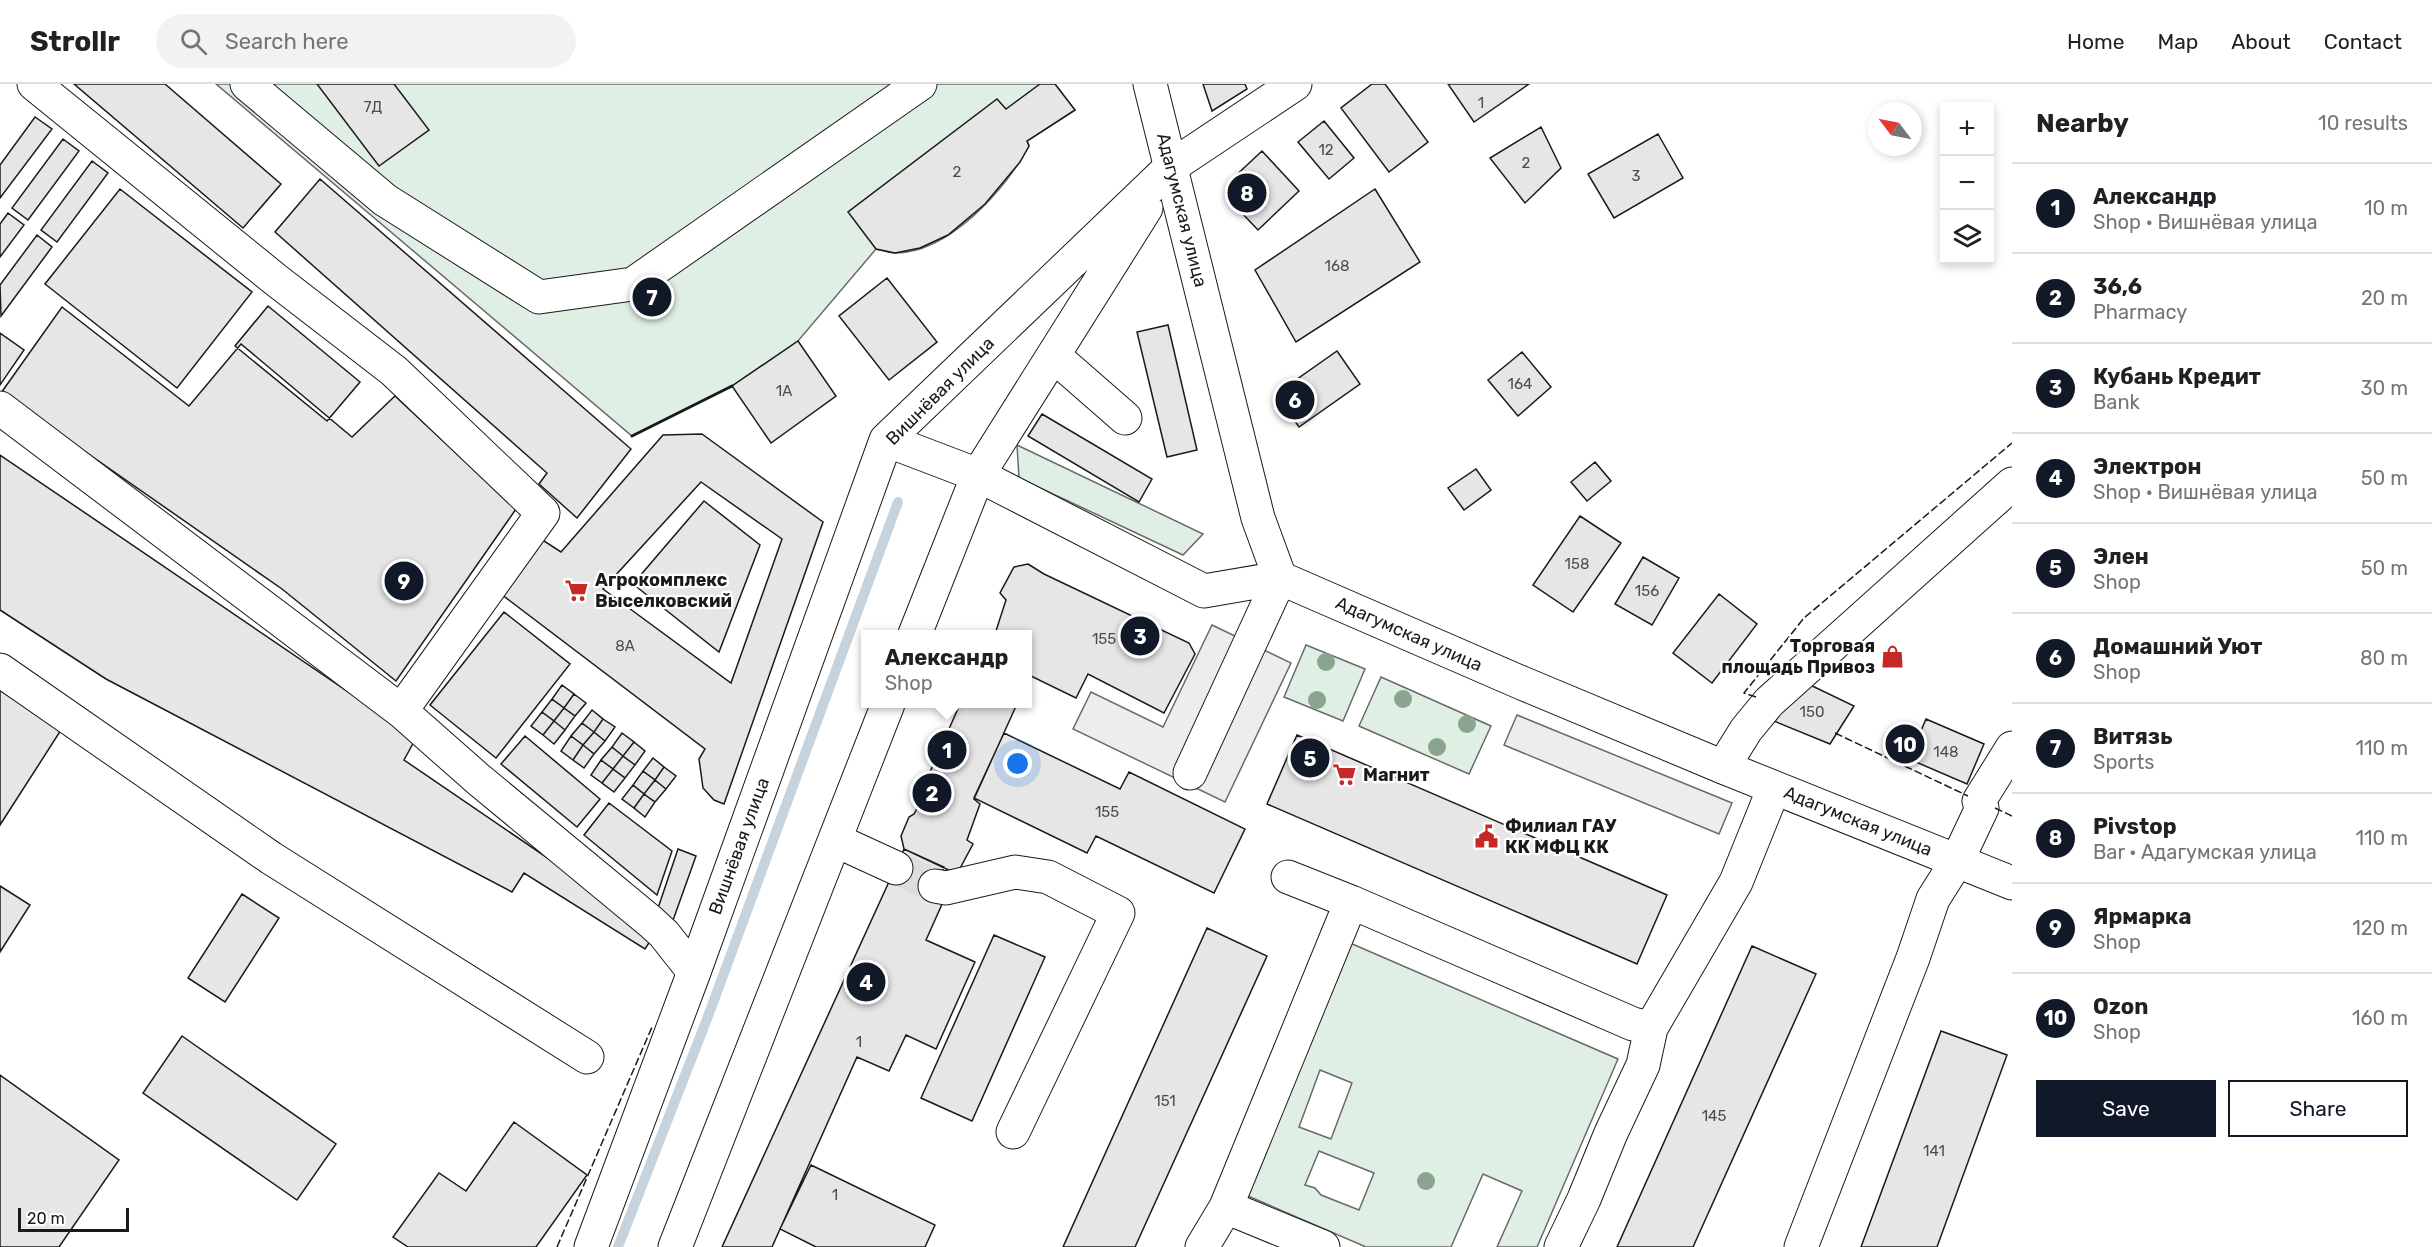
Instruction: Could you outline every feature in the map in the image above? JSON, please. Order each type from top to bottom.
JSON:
[{"type":"street","points":[[34,84],[276,280],[394,371],[543,513],[401,711]]},
{"type":"street","points":[[247,84],[385,200],[539,297],[633,284],[920,84]]},
{"type":"street","name":"Адагумская улица","points":[[1150,84],[1258,518],[1280,578],[1723,767],[2012,883]]},
{"type":"street","points":[[917,630],[978,476],[1172,166],[1296,84]]},
{"type":"street","name":"Вишнёвая улица","points":[[591,1247],[694,972],[886,440],[1172,166]]},
{"type":"street","points":[[1054,356],[1125,418]]},
{"type":"street","points":[[0,408],[401,711],[651,922],[664,934],[694,972]]},
{"type":"street","points":[[886,440],[978,476],[1204,591],[1280,578]]},
{"type":"street","points":[[1723,767],[1746,730],[1768,702],[2012,484]]},
{"type":"street","points":[[1190,772],[1280,578]]},
{"type":"street","points":[[0,670],[271,858],[586,1057]]},
{"type":"street","points":[[675,1247],[886,708]]},
{"type":"street","points":[[1801,1247],[1934,899],[1957,861],[1982,808],[1979,801],[2012,748]]},
{"type":"street","points":[[1561,1247],[1643,1065],[1651,1028],[1736,882],[1774,788]]},
{"type":"street","points":[[835,840],[896,868]]},
{"type":"street","points":[[935,886],[946,888],[1015,872],[1048,877],[1118,913],[1013,1132]]},
{"type":"street","points":[[1288,878],[1351,902],[1633,1024],[1651,1028]]},
{"type":"street","points":[[1202,1247],[1226,1207],[1351,902]]},
{"type":"street","points":[[1226,1207],[1323,1247]]},
{"type":"green space","points":[[216,84],[1055,84],[1075,110],[1027,141],[1029,146],[1006,181],[974,216],[955,230],[915,250],[890,253],[876,249],[798,341],[732,386],[632,436]]},
{"type":"green space","points":[[1017,445],[1203,534],[1183,555],[1019,478]]},
{"type":"green space","points":[[1306,645],[1365,669],[1343,721],[1284,697]]},
{"type":"green space","points":[[1381,677],[1491,726],[1469,774],[1359,726]]},
{"type":"green space","points":[[1350,943],[1618,1059],[1537,1247],[1497,1247],[1522,1191],[1483,1174],[1451,1247],[1366,1247],[1241,1193]],"holes":[[[1320,1070],[1352,1083],[1331,1139],[1299,1127]],[[1319,1151],[1374,1173],[1359,1210],[1321,1195],[1315,1188],[1305,1185]]]},
{"type":"shaded area","points":[[1212,625],[1291,663],[1225,802],[1073,729],[1091,692],[1163,727]]},
{"type":"shaded area","points":[[1517,715],[1732,803],[1719,834],[1504,745]]},
{"type":"building","points":[[74,84],[165,84],[281,184],[243,228]]},
{"type":"building","points":[[317,84],[394,84],[429,130],[379,166]]},
{"type":"building","points":[[1040,84],[1055,84],[1075,110],[1027,141],[1029,146],[1020,162],[985,204],[948,235],[920,248],[895,253],[876,249],[848,212],[997,99],[1006,109]]},
{"type":"building","points":[[1203,84],[1245,84],[1247,89],[1212,111]]},
{"type":"building","points":[[1372,84],[1385,84],[1428,142],[1389,172],[1341,108]]},
{"type":"building","points":[[1448,84],[1529,84],[1474,122]]},
{"type":"building","points":[[35,117],[52,129],[0,198],[0,165]]},
{"type":"building","points":[[1324,121],[1354,158],[1329,179],[1298,142]]},
{"type":"building","points":[[1541,127],[1561,168],[1525,203],[1490,158]]},
{"type":"building","points":[[1658,134],[1683,178],[1614,218],[1588,174]]},
{"type":"building","points":[[63,139],[79,151],[28,220],[12,208]]},
{"type":"building","points":[[1262,151],[1299,191],[1258,230],[1239,210],[1250,200],[1231,180]]},
{"type":"building","points":[[92,161],[108,173],[57,242],[41,230]]},
{"type":"building","points":[[320,179],[631,449],[577,518],[539,484],[547,473],[275,232]]},
{"type":"building","points":[[120,189],[252,292],[177,388],[45,284]]},
{"type":"building","points":[[1375,189],[1420,262],[1296,342],[1255,270]]},
{"type":"building","points":[[8,213],[24,225],[0,257],[0,224]]},
{"type":"building","points":[[37,235],[52,247],[1,316],[0,285]]},
{"type":"building","points":[[887,278],[937,342],[889,380],[839,316]]},
{"type":"building","points":[[268,306],[360,382],[327,421],[235,346]]},
{"type":"building","points":[[62,307],[189,406],[241,344],[352,437],[395,396],[516,509],[396,681],[282,589],[1,393]]},
{"type":"building","points":[[1168,325],[1197,450],[1167,457],[1137,332]]},
{"type":"building","points":[[0,333],[24,350],[0,385]]},
{"type":"building","points":[[798,341],[836,396],[771,443],[732,386]]},
{"type":"building","points":[[1337,351],[1360,384],[1299,427],[1276,394]]},
{"type":"building","points":[[1522,352],[1551,387],[1518,416],[1488,380]]},
{"type":"building","points":[[1042,414],[1152,479],[1139,502],[1028,436]]},
{"type":"building","points":[[702,434],[823,522],[724,804],[714,800],[703,788],[699,759],[705,749],[497,591],[538,537],[561,552],[663,435]],"holes":[[[701,482],[782,539],[731,683],[603,589]]]},
{"type":"building","points":[[0,455],[416,738],[404,760],[656,932],[645,949],[524,873],[512,892],[106,679],[0,610]]},
{"type":"building","points":[[1595,462],[1611,481],[1587,501],[1571,482]]},
{"type":"building","points":[[1476,469],[1491,490],[1464,510],[1448,488]]},
{"type":"building","points":[[704,501],[760,545],[719,652],[633,584]]},
{"type":"building","points":[[1580,516],[1621,543],[1573,612],[1533,585]]},
{"type":"building","points":[[1643,557],[1679,578],[1652,625],[1615,604]]},
{"type":"building","points":[[1028,564],[1044,574],[1189,643],[1195,654],[1164,713],[1088,674],[1076,698],[1032,676],[1032,630],[996,630],[1006,600],[1000,593],[1014,567]]},
{"type":"building","points":[[1719,594],[1757,624],[1712,683],[1673,653]]},
{"type":"building","points":[[504,612],[570,664],[496,758],[430,705]]},
{"type":"building","points":[[1802,681],[1854,706],[1830,744],[1769,719]]},
{"type":"building","points":[[562,685],[574,694],[564,708],[552,699]]},
{"type":"building","points":[[0,690],[61,730],[0,825]]},
{"type":"building","points":[[574,694],[586,703],[575,716],[564,708]]},
{"type":"building","points":[[552,699],[564,708],[554,721],[542,712]]},
{"type":"building","points":[[564,708],[575,716],[565,730],[554,721]]},
{"type":"building","points":[[958,708],[1015,708],[974,799],[980,804],[967,840],[973,844],[957,874],[904,849],[901,836],[909,817],[914,814],[928,788],[926,781]]},
{"type":"building","points":[[592,710],[603,719],[594,732],[582,723]]},
{"type":"building","points":[[542,712],[554,721],[543,735],[531,726]]},
{"type":"building","points":[[603,719],[615,727],[605,741],[594,732]]},
{"type":"building","points":[[1926,719],[1984,744],[1967,784],[1909,759]]},
{"type":"building","points":[[554,721],[565,730],[554,744],[543,735]]},
{"type":"building","points":[[582,723],[594,732],[583,745],[571,736]]},
{"type":"building","points":[[594,732],[605,741],[594,754],[583,745]]},
{"type":"building","points":[[622,733],[634,742],[623,756],[612,747]]},
{"type":"building","points":[[1004,733],[1120,789],[1129,772],[1245,829],[1214,893],[1096,836],[1087,853],[974,798]]},
{"type":"building","points":[[1297,735],[1667,895],[1637,964],[1267,804]]},
{"type":"building","points":[[525,736],[600,799],[577,827],[501,764]]},
{"type":"building","points":[[571,736],[583,745],[573,760],[561,751]]},
{"type":"building","points":[[634,742],[645,751],[635,765],[623,756]]},
{"type":"building","points":[[583,745],[594,754],[584,768],[573,760]]},
{"type":"building","points":[[612,747],[623,756],[613,769],[601,760]]},
{"type":"building","points":[[623,756],[635,765],[625,778],[613,769]]},
{"type":"building","points":[[653,758],[664,767],[655,780],[643,771]]},
{"type":"building","points":[[601,760],[613,769],[602,783],[591,775]]},
{"type":"building","points":[[664,767],[676,776],[666,789],[655,780]]},
{"type":"building","points":[[613,769],[625,778],[614,792],[602,783]]},
{"type":"building","points":[[643,771],[655,780],[644,794],[633,785]]},
{"type":"building","points":[[655,780],[666,789],[655,802],[644,794]]},
{"type":"building","points":[[633,785],[644,794],[634,808],[622,799]]},
{"type":"building","points":[[644,794],[655,802],[645,817],[634,808]]},
{"type":"building","points":[[609,803],[672,851],[657,895],[584,835]]},
{"type":"building","points":[[678,849],[696,856],[672,923],[655,917]]},
{"type":"building","points":[[904,849],[944,867],[935,886],[943,902],[926,940],[975,962],[936,1049],[906,1035],[889,1071],[857,1057],[772,1247],[722,1247]]},
{"type":"building","points":[[0,886],[30,905],[0,952]]},
{"type":"building","points":[[242,894],[279,918],[225,1002],[188,978]]},
{"type":"building","points":[[1207,928],[1267,956],[1135,1247],[1063,1247]]},
{"type":"building","points":[[994,935],[1045,957],[972,1121],[921,1098]]},
{"type":"building","points":[[1752,946],[1816,974],[1693,1247],[1617,1247]]},
{"type":"building","points":[[1941,1031],[2007,1055],[1937,1247],[1861,1247]]},
{"type":"building","points":[[182,1036],[336,1144],[297,1200],[143,1093]]},
{"type":"building","points":[[0,1075],[119,1160],[59,1247],[0,1247]]},
{"type":"building","points":[[514,1122],[587,1175],[536,1247],[408,1247],[393,1237],[439,1173],[466,1191]]},
{"type":"building","points":[[811,1165],[935,1225],[925,1247],[816,1247],[780,1229]]},
{"type":"waterway","points":[[618,1247],[707,1019],[898,502]]},
{"type":"tunnel","points":[[896,868],[935,886]]},
{"type":"fence","points":[[1756,697],[1744,693],[1804,618],[2012,443]]},
{"type":"fence","points":[[1835,733],[1968,796]]},
{"type":"fence","points":[[1995,808],[2012,816]]},
{"type":"fence","points":[[557,1247],[652,1027]]},
{"type":"wall","points":[[632,436],[732,386]]},
{"type":"place","name":"Pivstop","points":[[1247,193]]},
{"type":"place","name":"Витязь","points":[[652,297]]},
{"type":"place","name":"Домашний Уют","points":[[1295,400]]},
{"type":"place","name":"Ярмарка","points":[[404,581]]},
{"type":"place","name":"Агрокомплекс Выселковский","points":[[577,590]]},
{"type":"place","name":"Кубань Кредит","points":[[1140,636]]},
{"type":"place","name":"Торговая площадь Привоз","points":[[1893,656]]},
{"type":"place","name":"Ozon","points":[[1905,744]]},
{"type":"place","name":"Александр","points":[[947,750]]},
{"type":"place","name":"Элен","points":[[1310,758]]},
{"type":"place","name":"Магнит","points":[[1345,775]]},
{"type":"place","name":"36,6","points":[[932,793]]},
{"type":"place","name":"Филиал ГАУ КК МФЦ КК","points":[[1487,836]]},
{"type":"place","name":"Электрон","points":[[866,982]]}]
